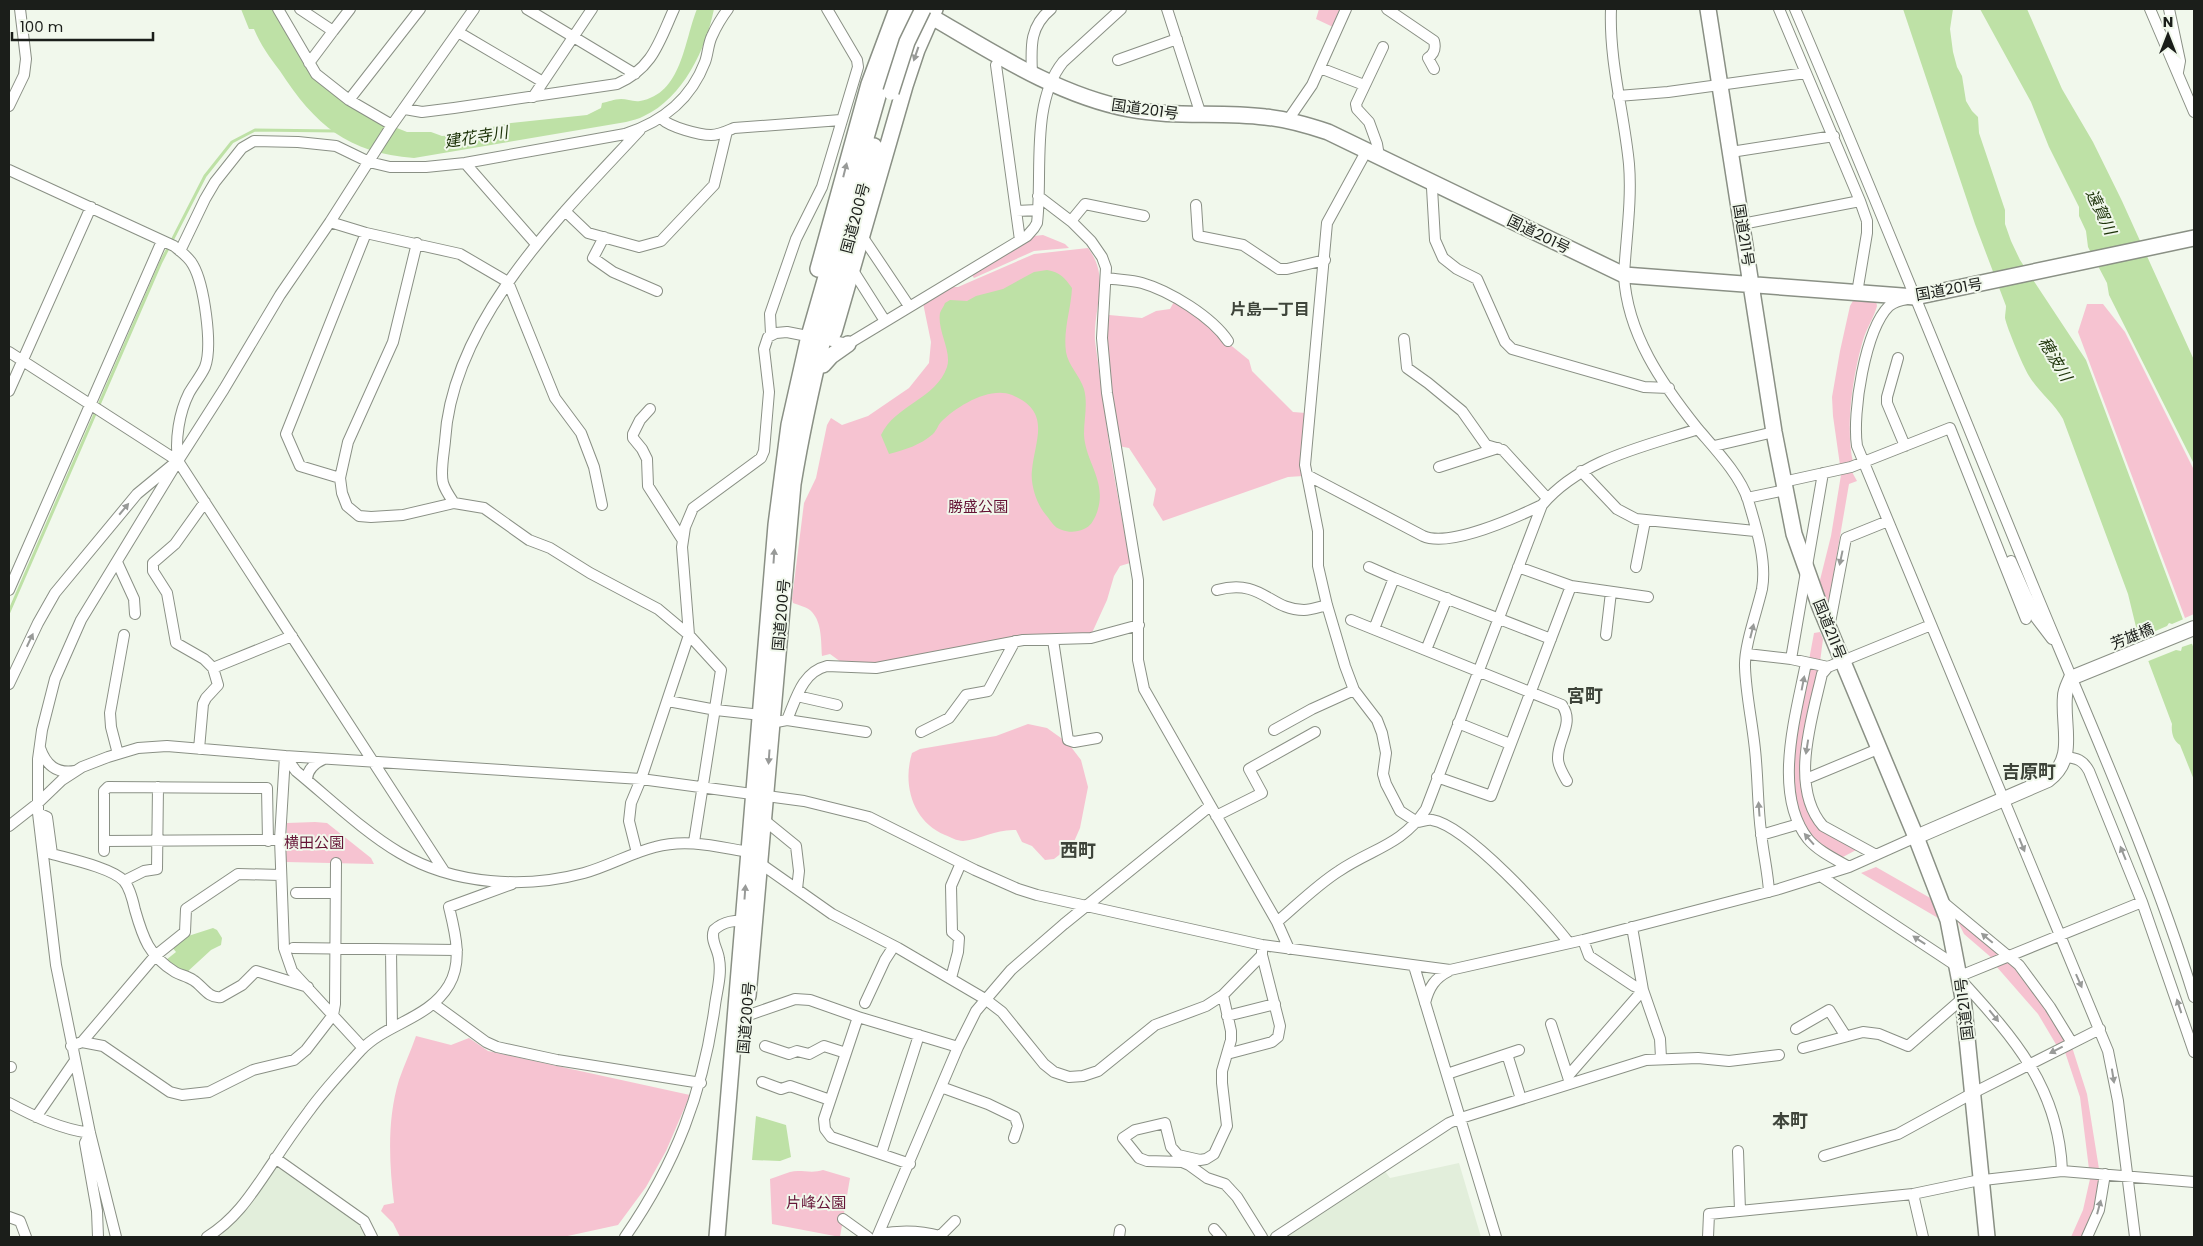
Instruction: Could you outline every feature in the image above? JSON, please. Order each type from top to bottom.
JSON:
[{"type":"highway","points":[[783,525],[802,456],[823,365],[816,337],[869,84],[897,9]]},
{"type":"highway","name":"国道200号","points":[[726,1237],[746,1016],[749,852],[773,719],[783,525],[793,484],[816,337],[883,114],[897,35],[909,9]]},
{"type":"highway","name":"国道211号","points":[[1708,9],[1774,432],[1794,534],[1829,630],[1943,902],[1960,974],[1987,1237]]},
{"type":"highway","points":[[783,525],[779,440],[786,389],[852,269],[926,11]]},
{"type":"highway","name":"国道200号","points":[[886,90],[907,42],[926,11]]},
{"type":"highway","name":"国道201号","points":[[926,11],[1032,74],[1091,99],[1130,109],[1164,114],[1256,116],[1288,120],[1328,132],[1624,275],[1920,296],[2194,238]]},
{"type":"highway","points":[[823,365],[831,356],[848,344]]},
{"type":"highway","name":"国道200号","points":[[717,1237],[749,921],[761,864],[764,820],[759,795]]},
{"type":"main road","name":"芳雄橋","points":[[2076,676],[2194,628]]},
{"type":"main road","points":[[1916,837],[2004,800],[2057,774],[2065,757],[2065,693],[2076,676]]},
{"type":"street","points":[[9,106],[24,75],[26,59],[20,9]]},
{"type":"street","points":[[278,9],[316,74],[349,100],[392,125]]},
{"type":"street","points":[[300,9],[333,32]]},
{"type":"street","points":[[308,63],[350,9]]},
{"type":"street","points":[[349,100],[420,9]]},
{"type":"street","points":[[116,1237],[74,1062],[56,964],[37,809],[40,747],[48,702],[66,650],[81,620],[280,295],[330,222],[392,125],[474,9]]},
{"type":"street","points":[[527,9],[635,74]]},
{"type":"street","points":[[533,97],[592,9]]},
{"type":"street","points":[[405,109],[422,112],[617,84],[635,74],[652,57],[674,9]]},
{"type":"street","points":[[180,251],[205,198],[215,182],[248,144],[262,140],[336,146],[390,167],[426,167],[466,163],[625,134],[640,129],[662,119],[686,96],[698,78],[706,60],[712,36],[728,9]]},
{"type":"street","points":[[771,334],[770,314],[796,239],[822,187],[858,67],[857,60],[827,9]]},
{"type":"street","points":[[1032,74],[1032,40],[1034,30],[1041,17],[1051,9]]},
{"type":"street","points":[[637,853],[629,821],[631,803],[642,779],[689,635],[682,539],[693,508],[761,458],[766,442],[769,392],[764,349],[766,340],[771,334],[780,332],[848,344],[1020,240],[1034,228],[1038,210],[1040,145],[1047,88],[1062,62],[1121,9]]},
{"type":"street","points":[[1167,9],[1201,114]]},
{"type":"street","points":[[1288,120],[1312,85],[1346,9]]},
{"type":"street","points":[[1387,9],[1434,41],[1436,47],[1432,56],[1428,58],[1434,69]]},
{"type":"street","points":[[1611,9],[1610,35],[1629,164],[1624,275],[1634,327],[1646,356],[1698,429],[1714,446],[1747,498],[1763,571],[1762,587],[1745,664],[1747,697],[1756,762],[1761,835],[1768,868],[1769,892]]},
{"type":"street","points":[[1779,9],[1834,136],[1867,221],[1867,233],[1857,293]]},
{"type":"street","points":[[1795,9],[1920,296],[1988,477],[2057,645],[2076,676],[2194,997]]},
{"type":"street","points":[[2150,9],[2194,112]]},
{"type":"street","points":[[2169,9],[2180,60],[2178,73]]},
{"type":"street","points":[[458,32],[543,82]]},
{"type":"street","points":[[1118,60],[1177,40]]},
{"type":"street","points":[[1383,47],[1356,104],[1357,109],[1369,122],[1377,144],[1327,223],[1305,465],[1318,531],[1318,566],[1327,605],[1354,690],[1377,720],[1382,734],[1386,753],[1383,774],[1400,811],[1417,822],[1432,820],[1451,828],[1477,848],[1502,868],[1569,943]]},
{"type":"street","points":[[996,65],[1020,240]]},
{"type":"street","points":[[1320,68],[1364,85]]},
{"type":"street","points":[[1618,96],[1806,73]]},
{"type":"street","points":[[662,119],[671,126],[708,135],[734,128],[841,120]]},
{"type":"street","points":[[454,503],[443,482],[449,410],[461,370],[476,336],[491,308],[536,244],[640,129]]},
{"type":"street","points":[[565,211],[588,233],[639,247],[661,241],[714,185],[727,131]]},
{"type":"street","points":[[1731,152],[1834,136]]},
{"type":"street","points":[[466,163],[536,244]]},
{"type":"street","points":[[9,170],[17,176],[91,207],[174,246],[193,265],[200,287],[209,343],[204,368],[189,394],[181,419],[176,446],[178,461]]},
{"type":"street","points":[[1434,183],[1432,188],[1435,240],[1444,258],[1457,269],[1477,279],[1506,342],[1512,350],[1644,387],[1669,388]]},
{"type":"street","points":[[1038,196],[1071,221],[1091,241],[1102,257],[1107,278],[1102,338],[1107,392],[1136,568],[1139,625],[1138,660],[1144,689],[1277,922],[1289,949]]},
{"type":"street","points":[[1742,224],[1860,201]]},
{"type":"street","points":[[1071,221],[1085,204],[1144,216]]},
{"type":"street","points":[[1196,205],[1198,236],[1243,245],[1279,269],[1287,269],[1325,260]]},
{"type":"street","points":[[9,391],[91,207]]},
{"type":"street","points":[[1016,211],[1038,210]]},
{"type":"street","points":[[330,222],[366,233],[460,254],[508,282],[556,398],[582,433],[594,467],[602,505]]},
{"type":"street","points":[[340,478],[300,466],[286,434],[366,233]]},
{"type":"street","points":[[862,236],[909,306]]},
{"type":"street","points":[[604,237],[593,258],[613,272],[657,291]]},
{"type":"street","points":[[9,590],[162,241]]},
{"type":"street","points":[[417,243],[393,342],[348,442],[340,478],[342,493],[347,506],[359,516],[403,515],[454,503],[484,508],[529,540],[550,548],[590,573],[658,609],[689,635],[721,670],[694,842]]},
{"type":"street","points":[[852,269],[885,321]]},
{"type":"street","points":[[1107,278],[1139,282],[1163,291],[1202,316],[1222,332],[1228,341]]},
{"type":"street","points":[[1920,296],[1898,301],[1890,305],[1873,336],[1861,380],[1855,430],[1857,446],[2100,1029],[2112,1064],[2135,1237]]},
{"type":"street","points":[[1404,339],[1406,368],[1428,383],[1462,411],[1486,444],[1503,450],[1545,502]]},
{"type":"street","points":[[9,352],[178,461],[444,871]]},
{"type":"street","points":[[1898,358],[1887,403],[1905,446]]},
{"type":"street","points":[[650,408],[640,420],[633,434],[647,459],[648,486],[682,539]]},
{"type":"street","points":[[1747,498],[1863,462],[1950,428],[1994,537],[2005,548],[2031,618],[2057,645]]},
{"type":"street","points":[[1307,475],[1423,536],[1434,539],[1478,530],[1515,518],[1545,502],[1581,471],[1600,462],[1698,429]]},
{"type":"street","points":[[1714,446],[1774,432]]},
{"type":"street","points":[[1439,467],[1498,448]]},
{"type":"street","points":[[9,684],[38,623],[55,593],[137,494],[178,461]]},
{"type":"street","points":[[1581,471],[1624,514],[1645,521],[1755,531]]},
{"type":"street","points":[[1791,659],[1823,473]]},
{"type":"street","points":[[199,748],[203,704],[218,685],[213,668],[204,659],[176,643],[167,593],[152,567],[155,560],[174,544],[205,502]]},
{"type":"street","points":[[1277,922],[1339,871],[1392,843],[1417,822],[1426,809],[1518,566],[1545,502]]},
{"type":"street","points":[[1829,630],[1846,538],[1888,520]]},
{"type":"street","points":[[1636,567],[1645,521]]},
{"type":"street","points":[[117,562],[130,590],[135,614]]},
{"type":"street","points":[[1518,566],[1571,586],[1611,592],[1649,594]]},
{"type":"street","points":[[1370,568],[1551,639]]},
{"type":"street","points":[[1374,629],[1394,578]]},
{"type":"street","points":[[1437,777],[1491,796],[1571,586]]},
{"type":"street","points":[[1217,590],[1228,587],[1246,587],[1283,605],[1303,610],[1327,605]]},
{"type":"street","points":[[1606,635],[1611,592]]},
{"type":"street","points":[[1426,650],[1447,598]]},
{"type":"street","points":[[1351,620],[1562,705],[1566,712],[1567,725],[1558,758],[1562,772],[1568,781]]},
{"type":"street","points":[[773,719],[797,696],[802,684],[812,672],[819,668],[827,666],[876,668],[1015,641],[1091,638],[1139,625]]},
{"type":"street","points":[[1876,855],[1823,826],[1813,808],[1806,780],[1806,748],[1822,674],[1828,667],[1931,625]]},
{"type":"street","points":[[118,754],[111,727],[110,713],[124,635]]},
{"type":"street","points":[[213,668],[292,636]]},
{"type":"street","points":[[1053,640],[1068,740],[1074,742],[1097,738]]},
{"type":"street","points":[[921,732],[949,718],[966,694],[988,691],[1015,641]]},
{"type":"street","points":[[1747,654],[1791,659],[1828,667]]},
{"type":"street","points":[[1806,663],[1788,759],[1789,784],[1799,824],[1809,840],[1818,848],[1849,867]]},
{"type":"street","points":[[1274,730],[1312,708],[1354,690]]},
{"type":"street","points":[[797,696],[837,705]]},
{"type":"street","points":[[668,701],[773,719],[866,732]]},
{"type":"street","points":[[1458,723],[1510,744]]},
{"type":"street","points":[[1216,816],[1262,793],[1249,769],[1315,732]]},
{"type":"street","points":[[9,826],[37,809],[62,780],[74,772],[138,748],[167,746],[325,759],[642,779],[804,801],[869,817],[1018,889],[1262,950],[1289,949],[1450,970]]},
{"type":"street","points":[[40,747],[43,758],[53,769],[61,772],[74,772]]},
{"type":"street","points":[[1806,780],[1878,748]]},
{"type":"street","points":[[285,756],[296,771],[389,847],[414,860],[462,877],[515,882],[556,879],[579,874],[656,846],[694,842],[749,852]]},
{"type":"street","points":[[285,756],[280,840],[284,948],[292,971],[363,1048]]},
{"type":"street","points":[[2065,757],[2079,758],[2090,771],[2142,902],[2194,1052]]},
{"type":"street","points":[[307,780],[307,774],[313,766],[325,759]]},
{"type":"street","points":[[268,841],[267,788],[108,787],[104,791],[104,846],[158,841],[268,841],[280,840]]},
{"type":"street","points":[[124,881],[144,871],[157,869],[158,787]]},
{"type":"street","points":[[878,1235],[970,1020],[985,999],[1011,970],[1086,906],[1210,806]]},
{"type":"street","points":[[37,809],[47,817],[52,854],[100,868],[124,881],[132,899],[142,937],[154,956],[175,972],[192,979],[208,994],[217,998],[242,985],[256,971],[308,987]]},
{"type":"street","points":[[764,820],[796,846],[799,871],[797,889]]},
{"type":"street","points":[[1761,835],[1799,824]]},
{"type":"street","points":[[1425,1003],[1434,982],[1439,976],[1450,970],[1584,940],[1822,877],[1916,837]]},
{"type":"street","points":[[82,1042],[103,1046],[170,1092],[182,1095],[200,1094],[253,1070],[294,1060],[306,1050],[333,1015],[335,1004],[336,863]]},
{"type":"street","points":[[951,978],[958,952],[959,938],[952,932],[951,886],[961,863]]},
{"type":"street","points":[[761,864],[832,914],[894,946],[985,999],[1002,1012],[1044,1064],[1054,1072],[1069,1077],[1083,1076],[1098,1070],[1155,1025],[1206,1006],[1223,996],[1262,950]]},
{"type":"street","points":[[71,1046],[82,1042],[154,956],[185,932],[186,909],[238,874],[281,875]]},
{"type":"street","points":[[1822,877],[1960,974],[2023,1053],[2040,1082],[2054,1115],[2060,1139],[2062,1171]]},
{"type":"street","points":[[207,1237],[225,1225],[245,1205],[275,1158],[310,1109],[363,1048],[392,1028],[434,1004],[451,980],[457,950],[449,907],[515,882]]},
{"type":"street","points":[[296,893],[335,893]]},
{"type":"street","points":[[1943,902],[2019,966],[2037,988],[2072,1042]]},
{"type":"street","points":[[1960,974],[2009,957],[2142,902]]},
{"type":"street","points":[[626,1237],[668,1166],[690,1116],[701,1083],[712,1031],[720,966],[713,934],[714,930],[734,920],[749,921]]},
{"type":"street","points":[[1632,927],[1643,990],[1660,1039],[1661,1058]]},
{"type":"street","points":[[1584,940],[1589,956],[1643,990]]},
{"type":"street","points":[[865,1003],[885,960],[894,946]]},
{"type":"street","points":[[293,948],[457,950]]},
{"type":"street","points":[[391,950],[392,1028]]},
{"type":"street","points":[[1227,1054],[1276,1040],[1280,1026],[1262,950]]},
{"type":"street","points":[[1414,966],[1496,1237]]},
{"type":"street","points":[[1569,1080],[1643,990]]},
{"type":"street","points":[[1223,996],[1231,1040],[1222,1072],[1227,1126],[1214,1154],[1200,1160],[1178,1154],[1171,1148],[1165,1123],[1135,1130],[1122,1138],[1139,1158],[1182,1162],[1211,1180],[1225,1184],[1237,1197],[1262,1237]]},
{"type":"street","points":[[1803,1048],[1845,1035],[1863,1032],[1879,1034],[1908,1046],[1963,998]]},
{"type":"street","points":[[746,1016],[795,999],[810,1000],[858,1017],[958,1047]]},
{"type":"street","points":[[434,1004],[486,1042],[497,1047],[557,1060],[701,1083]]},
{"type":"street","points":[[1228,1016],[1276,1004]]},
{"type":"street","points":[[1796,1029],[1829,1010],[1845,1035]]},
{"type":"street","points":[[858,1017],[824,1119],[827,1133],[832,1137],[910,1164]]},
{"type":"street","points":[[1551,1024],[1569,1080]]},
{"type":"street","points":[[1824,1156],[1898,1134],[1973,1093],[2100,1029]]},
{"type":"street","points":[[881,1154],[919,1035]]},
{"type":"street","points":[[765,1046],[789,1054],[797,1051],[809,1054],[824,1046],[846,1053]]},
{"type":"street","points":[[1447,1074],[1519,1050]]},
{"type":"street","points":[[1507,1054],[1521,1099]]},
{"type":"street","points":[[1276,1237],[1449,1123],[1461,1118],[1521,1099],[1569,1080],[1646,1060],[1661,1058],[1729,1061],[1779,1055]]},
{"type":"street","points":[[36,1117],[74,1062]]},
{"type":"street","points":[[762,1082],[781,1089],[790,1086],[830,1100]]},
{"type":"street","points":[[941,1087],[988,1104],[1015,1117],[1018,1126],[1014,1138]]},
{"type":"street","points":[[9,1103],[36,1117],[71,1130],[90,1133]]},
{"type":"street","points":[[90,1133],[85,1143],[97,1211],[98,1237]]},
{"type":"street","points":[[1738,1151],[1736,1154],[1740,1211]]},
{"type":"street","points":[[275,1158],[364,1221],[372,1237]]},
{"type":"street","points":[[1708,1237],[1709,1214],[1914,1194],[1981,1180],[2062,1171],[2194,1182]]},
{"type":"street","points":[[2087,1237],[2099,1210],[2105,1174]]},
{"type":"street","points":[[1914,1194],[1923,1237]]},
{"type":"street","points":[[9,1217],[20,1221],[26,1237]]},
{"type":"street","points":[[843,1219],[868,1237]]},
{"type":"street","points":[[878,1235],[908,1230],[940,1236],[955,1221]]},
{"type":"street","points":[[1214,1229],[1221,1237]]},
{"type":"shaded area","points":[[1459,1163],[1481,1237],[1281,1237],[1384,1170],[1390,1178]]},
{"type":"shaded area","points":[[277,1166],[362,1225],[367,1237],[220,1237]]},
{"type":"green space","points":[[1319,9],[1340,9],[1333,27],[1316,19]]},
{"type":"green space","points":[[1043,235],[1065,244],[1069,248],[1034,251],[974,278],[971,274],[1034,236]]},
{"type":"green space","name":"勝盛公園","points":[[1088,248],[1099,270],[1100,282],[1095,341],[1112,464],[1130,563],[1120,566],[1114,576],[1107,600],[1091,635],[1023,637],[944,650],[882,664],[841,662],[830,654],[822,656],[818,621],[812,612],[803,606],[793,603],[792,599],[804,503],[816,478],[827,425],[831,418],[842,425],[868,416],[909,388],[929,363],[931,342],[923,303],[950,287],[958,287],[1034,254]]},
{"type":"green space","points":[[1854,299],[1876,301],[1877,306],[1860,351],[1851,400],[1850,433],[1853,462],[1840,465],[1832,397],[1850,306]]},
{"type":"green space","points":[[1175,300],[1249,360],[1252,371],[1293,412],[1306,413],[1303,476],[1288,477],[1163,521],[1153,505],[1156,489],[1129,448],[1118,446],[1108,380],[1106,347],[1109,315],[1142,318],[1156,311],[1170,309]]},
{"type":"green space","points":[[2087,304],[2103,304],[2125,332],[2194,470],[2194,614],[2185,618],[2078,332]]},
{"type":"green space","points":[[1852,472],[1857,481],[1849,484],[1828,606],[1819,584],[1831,536],[1841,475]]},
{"type":"green space","points":[[1820,632],[1823,639],[1820,662],[1809,660],[1814,633]]},
{"type":"green space","points":[[1810,668],[1819,670],[1804,747],[1813,817],[1858,849],[1841,858],[1819,845],[1805,830],[1794,798],[1793,747]]},
{"type":"green space","points":[[1028,724],[1047,728],[1068,743],[1081,760],[1088,787],[1080,828],[1073,844],[1054,859],[1045,860],[1032,846],[1022,842],[1016,830],[1002,831],[961,841],[934,829],[925,821],[918,812],[910,790],[908,777],[912,753],[920,749],[996,736]]},
{"type":"green space","name":"横田公園","points":[[287,823],[327,823],[371,858],[374,864],[286,862]]},
{"type":"green space","points":[[1876,867],[1932,899],[1938,918],[1861,873]]},
{"type":"green space","points":[[1956,918],[2004,955],[1993,959],[1964,934]]},
{"type":"green space","points":[[2009,960],[2018,967],[2068,1040],[2057,1046],[2038,1014],[1996,966]]},
{"type":"green space","points":[[416,1036],[451,1045],[469,1038],[488,1051],[690,1095],[666,1151],[646,1187],[618,1225],[563,1237],[400,1237],[393,1223],[381,1211],[384,1205],[394,1203],[390,1156],[392,1110],[399,1080]]},
{"type":"green space","points":[[2072,1047],[2087,1094],[2099,1169],[2089,1169],[2080,1097],[2065,1052]]},
{"type":"green space","name":"片峰公園","points":[[823,1170],[850,1178],[840,1237],[772,1224],[770,1179],[794,1171],[814,1172]]},
{"type":"green space","points":[[2090,1179],[2102,1179],[2095,1212],[2083,1237],[2071,1237],[2083,1210]]},
{"type":"water","name":"建花寺川","points":[[241,9],[276,9],[307,64],[382,122],[407,132],[431,132],[442,136],[511,123],[587,115],[601,108],[602,103],[618,99],[640,101],[654,96],[665,88],[673,77],[697,9],[714,9],[705,40],[691,71],[670,97],[658,108],[642,117],[626,122],[414,158],[370,150],[352,143],[320,121],[293,90],[266,51],[254,29],[249,29]]},
{"type":"water","name":"穂波川","points":[[1903,9],[1953,9],[1950,29],[1953,52],[1957,67],[1962,76],[1966,101],[1978,117],[1979,133],[2005,210],[2005,224],[2011,241],[2020,260],[2086,360],[2194,649],[2194,780],[2180,745],[2173,736],[2172,724],[2137,631],[2128,594],[2063,419],[2029,376],[2009,330],[2005,318],[2006,306],[1975,224]]},
{"type":"water","name":"遠賀川","points":[[1980,9],[2027,9],[2062,89],[2093,142],[2122,201],[2194,360],[2194,464],[2109,295],[2107,283],[2088,247],[2086,231],[2079,216],[2079,207],[2049,147],[2031,102]]},
{"type":"water","points":[[1047,270],[1062,276],[1072,288],[1066,327],[1066,352],[1084,389],[1086,400],[1085,444],[1100,492],[1096,515],[1092,523],[1084,529],[1073,532],[1059,529],[1055,526],[1037,500],[1032,476],[1038,437],[1037,418],[1024,402],[1012,395],[994,393],[974,399],[948,416],[928,438],[901,451],[889,454],[881,435],[896,416],[925,395],[942,378],[948,361],[940,320],[940,313],[945,303],[950,300],[967,301],[976,296],[1003,289],[1034,272]]},
{"type":"water","points":[[213,928],[217,930],[222,938],[221,945],[211,950],[186,973],[183,973],[166,960],[176,952],[171,946],[182,938]]},
{"type":"water","points":[[756,1116],[786,1125],[791,1157],[780,1161],[752,1160]]},
{"type":"pier","points":[[2186,618],[2194,643],[2182,647],[2181,651],[2176,650],[2146,662],[2137,639],[2167,626],[2169,623],[2172,624]]},
{"type":"waterway","points":[[9,612],[161,262],[205,176],[232,142],[255,130],[336,131]]},
{"type":"district","name":"片島一丁目","points":[[1270,309]]},
{"type":"district","name":"宮町","points":[[1585,695]]},
{"type":"district","name":"吉原町","points":[[2029,771]]},
{"type":"district","name":"西町","points":[[1078,850]]},
{"type":"district","name":"本町","points":[[1790,1120]]}]
